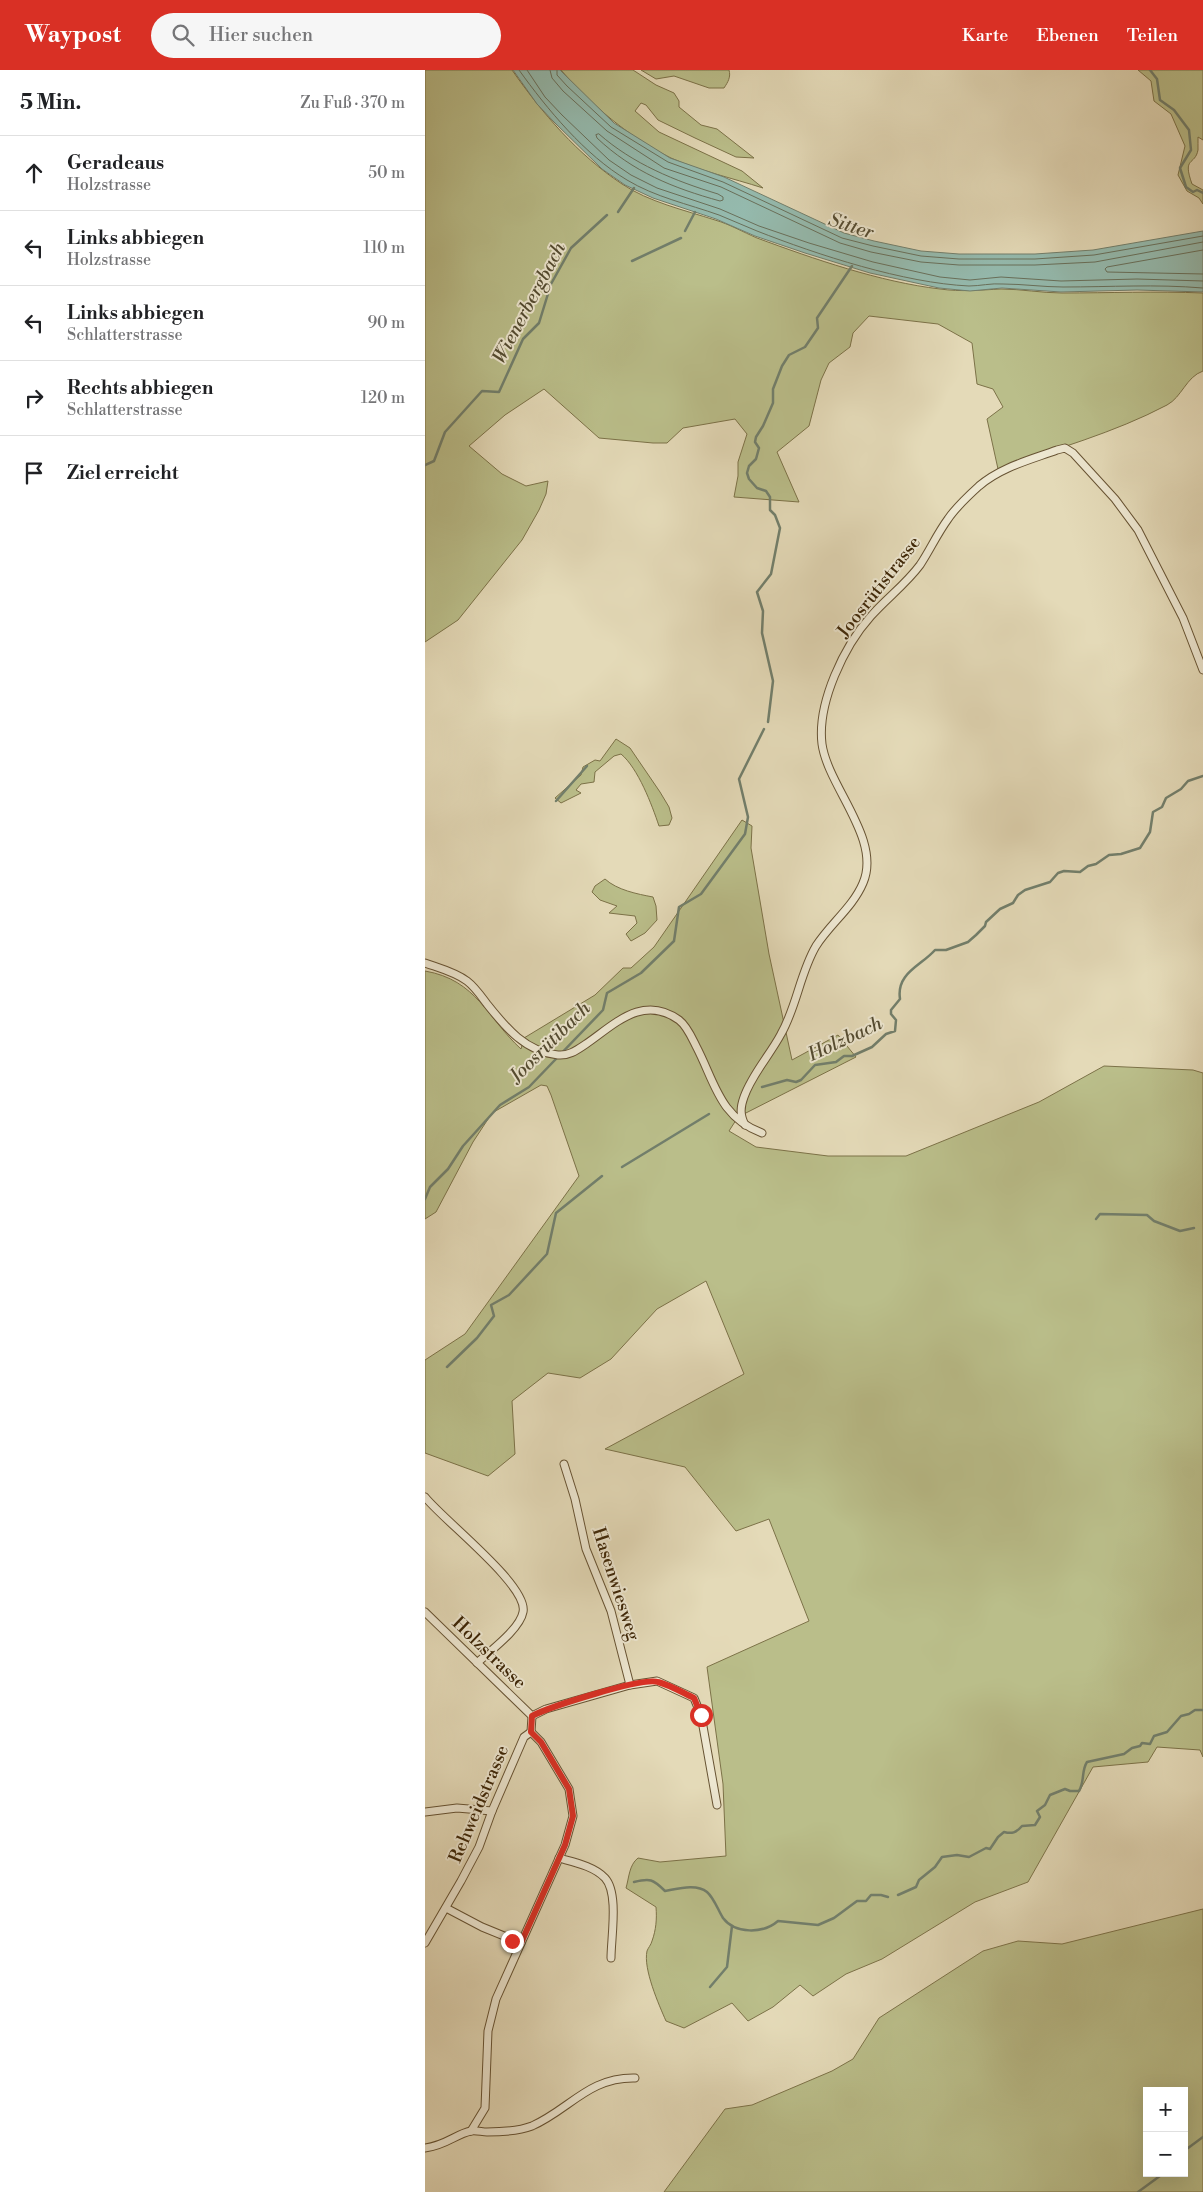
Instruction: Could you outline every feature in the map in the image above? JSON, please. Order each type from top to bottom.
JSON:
[{"type":"street","name":"Joosrütistrasse","points":[[745,1125],[740,1109],[744,1096],[782,1033],[796,1002],[805,971],[816,946],[855,896],[863,883],[867,870],[867,856],[863,844],[853,817],[826,762],[822,743],[822,723],[835,676],[859,632],[871,616],[919,566],[949,517],[979,486],[1006,469],[1057,450],[1065,448],[1073,453],[1115,499],[1138,530],[1183,618],[1203,670]]},
{"type":"street","points":[[425,963],[467,981],[521,1042],[548,1054],[563,1056],[575,1052],[626,1016],[641,1010],[656,1009],[680,1021],[690,1035],[729,1112],[745,1125],[762,1133]]},
{"type":"street","name":"Hasenwiesweg","points":[[564,1464],[575,1499],[586,1549],[611,1611],[630,1685]]},
{"type":"street","points":[[425,1497],[433,1508],[491,1561],[517,1592],[522,1601],[524,1610],[521,1619],[513,1630],[477,1663]]},
{"type":"street","name":"Holzstrasse","points":[[425,1612],[532,1716]]},
{"type":"street","points":[[471,2131],[485,2108],[487,2055],[491,2016],[496,1999],[559,1858],[573,1816],[571,1797],[565,1782],[541,1742],[531,1732],[532,1716],[545,1709],[630,1685],[657,1681],[694,1698],[701,1715],[717,1805]]},
{"type":"street","name":"Rehweidstrasse","points":[[425,1943],[479,1847],[492,1811],[524,1737],[531,1732]]},
{"type":"street","points":[[425,1812],[457,1808],[492,1811]]},
{"type":"street","points":[[559,1858],[593,1870],[604,1877],[610,1886],[613,1902],[611,1958]]},
{"type":"street","points":[[446,1908],[482,1928],[521,1943]]},
{"type":"street","points":[[425,2148],[439,2146],[471,2131],[520,2130],[545,2118],[598,2085],[617,2078],[635,2078]]},
{"type":"green space","points":[[425,70],[512,70],[548,117],[576,147],[606,173],[632,190],[667,205],[725,224],[757,238],[847,269],[917,286],[948,290],[1009,289],[1062,293],[1203,293],[1203,371],[1192,378],[1177,397],[1167,405],[1147,415],[1105,432],[998,469],[987,419],[1003,407],[993,389],[977,384],[972,343],[938,324],[869,316],[853,333],[850,347],[829,363],[821,380],[809,426],[777,452],[799,502],[734,497],[738,476],[738,462],[747,434],[735,419],[683,428],[667,443],[599,438],[544,389],[505,415],[469,446],[502,474],[526,486],[548,481],[546,494],[539,510],[522,540],[458,620],[425,642]]},
{"type":"green space","points":[[561,70],[633,70],[656,85],[674,93],[679,101],[679,107],[701,125],[717,129],[754,158],[736,157],[658,120],[646,105],[641,103],[635,111],[659,132],[742,171],[763,188],[693,167],[656,150],[612,120],[585,96]]},
{"type":"green space","points":[[641,70],[729,70],[730,75],[724,88],[709,88],[674,76],[656,79]]},
{"type":"green space","points":[[1138,70],[1203,70],[1203,140],[1198,137],[1198,150],[1188,169],[1192,184],[1203,190],[1203,204],[1199,198],[1187,191],[1178,175],[1185,146],[1171,114],[1154,101],[1151,81]]},
{"type":"green space","points":[[616,739],[630,748],[660,792],[669,807],[672,818],[669,825],[659,826],[639,777],[621,754],[614,756],[595,772],[594,782],[581,784],[576,790],[581,793],[561,803],[555,798],[581,775],[583,767],[595,760],[600,761]]},
{"type":"green space","points":[[742,820],[752,826],[751,848],[769,954],[792,1060],[838,1035],[856,1057],[738,1117],[729,1131],[756,1147],[828,1156],[906,1156],[1039,1102],[1104,1066],[1193,1070],[1203,1073],[1203,1757],[1200,1750],[1157,1747],[1148,1762],[1093,1767],[1028,1882],[975,1902],[882,1959],[846,1974],[813,1996],[800,1985],[773,2007],[748,2021],[732,2003],[684,2028],[666,2021],[652,1987],[646,1959],[655,1929],[656,1907],[626,1888],[630,1872],[638,1858],[660,1862],[726,1856],[723,1784],[707,1667],[809,1621],[769,1519],[736,1531],[685,1467],[605,1449],[744,1374],[706,1281],[657,1309],[611,1359],[580,1378],[548,1373],[512,1401],[515,1454],[488,1476],[425,1453],[425,1360],[465,1334],[579,1176],[551,1095],[547,1086],[541,1085],[492,1113],[473,1142],[436,1212],[425,1219],[425,971],[443,976],[469,991],[521,1049],[524,1038],[595,995],[623,968],[631,968],[654,947]]},
{"type":"green space","points":[[605,879],[621,889],[653,897],[657,920],[645,933],[631,941],[626,934],[637,923],[635,916],[609,913],[617,906],[600,900],[592,892],[595,886]]},
{"type":"green space","points":[[1203,1909],[1203,2192],[664,2192],[725,2109],[752,2105],[832,2071],[853,2059],[879,2018],[983,1951],[1018,1941],[1062,1944]]},
{"type":"water","name":"Sitter","points":[[513,70],[560,70],[614,123],[670,158],[724,177],[844,233],[874,241],[921,251],[959,254],[1035,254],[1093,250],[1203,231],[1203,292],[1137,290],[1061,292],[1002,288],[970,291],[939,288],[870,273],[805,253],[755,236],[716,219],[653,198],[625,185],[602,169],[554,122],[537,104]]},
{"type":"waterway","points":[[1150,70],[1157,79],[1160,100],[1174,110],[1189,130],[1191,150],[1180,168],[1186,187],[1193,192],[1197,190],[1203,193]]},
{"type":"waterway","name":"Wienerbergbach","points":[[618,212],[634,188]]},
{"type":"waterway","name":"Wienerbergbach","points":[[685,231],[695,212]]},
{"type":"waterway","name":"Wienerbergbach","points":[[425,465],[434,461],[445,432],[482,391],[499,392],[523,339],[539,323],[551,284],[571,248],[607,215]]},
{"type":"waterway","name":"Wienerbergbach","points":[[632,261],[681,238]]},
{"type":"waterway","name":"Joosrütibach","points":[[768,722],[773,681],[762,633],[763,611],[757,592],[771,574],[780,528],[775,515],[770,510],[770,497],[766,491],[757,488],[749,479],[747,473],[749,466],[756,459],[759,448],[755,442],[756,437],[773,403],[773,389],[782,366],[789,355],[805,347],[818,328],[817,318],[852,266]]},
{"type":"waterway","name":"Joosrütibach","points":[[425,1199],[430,1187],[448,1169],[463,1146],[500,1105],[529,1087],[603,1010],[607,993],[641,973],[674,941],[679,907],[701,894],[745,834],[748,817],[739,779],[764,729]]},
{"type":"waterway","points":[[556,801],[587,766]]},
{"type":"waterway","name":"Holzbach","points":[[762,1087],[787,1080],[796,1082],[801,1080],[815,1065],[836,1062],[844,1056],[852,1056],[872,1047],[886,1034],[895,1031],[896,1020],[891,1014],[891,1010],[900,999],[902,983],[906,976],[935,950],[946,950],[968,942],[1000,909],[1013,903],[1018,895],[1025,890],[1050,882],[1058,873],[1064,871],[1080,872],[1109,855],[1121,854],[1140,848],[1150,832],[1153,812],[1162,807],[1166,798],[1181,789],[1188,781],[1203,776]]},
{"type":"waterway","name":"Holzbach","points":[[622,1167],[709,1114]]},
{"type":"waterway","name":"Holzbach","points":[[447,1367],[477,1338],[494,1316],[491,1305],[509,1295],[547,1254],[556,1213],[602,1176]]},
{"type":"waterway","points":[[1096,1219],[1100,1214],[1147,1215],[1154,1221],[1180,1231],[1194,1228]]},
{"type":"waterway","points":[[898,1895],[916,1887],[919,1880],[935,1867],[942,1857],[957,1855],[969,1857],[986,1848],[990,1849],[1004,1832],[1014,1832],[1022,1826],[1035,1825],[1040,1817],[1037,1811],[1045,1805],[1050,1795],[1065,1789],[1079,1791],[1087,1762],[1124,1754],[1132,1748],[1140,1746],[1142,1743],[1150,1744],[1154,1736],[1167,1732],[1181,1716],[1195,1710],[1203,1710]]},
{"type":"waterway","points":[[634,1882],[651,1880],[665,1891],[686,1887],[703,1889],[712,1897],[723,1918],[728,1923],[735,1927],[749,1930],[765,1928],[778,1921],[818,1925],[834,1918],[857,1901],[866,1901],[871,1895],[888,1897]]},
{"type":"waterway","points":[[710,1987],[727,1967],[732,1926]]},
{"type":"waterway","points":[[1188,2148],[1203,2137]]},
{"type":"waterway","points":[[1138,2192],[1159,2177]]},
{"type":"route","points":[[512,1941],[521,1943],[565,1845],[573,1816],[569,1789],[561,1773],[541,1742],[531,1732],[532,1716],[545,1709],[630,1685],[657,1681],[694,1698],[701,1715]]}]
